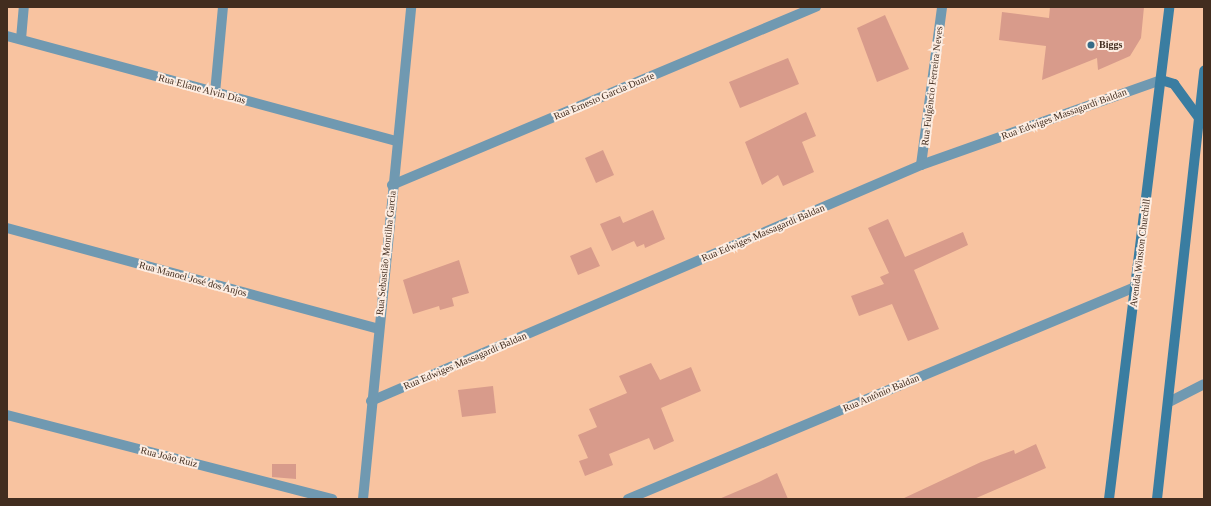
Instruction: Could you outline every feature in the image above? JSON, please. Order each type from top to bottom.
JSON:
[{"type":"main road","name":"Avenida Winston Churchill","points":[[1109,499],[1169,7]]},
{"type":"main road","points":[[1157,499],[1169,402],[1204,71]]},
{"type":"main road","points":[[1161,80],[1177,87],[1198,118]]},
{"type":"street","points":[[21,39],[24,7]]},
{"type":"street","points":[[215,93],[223,7]]},
{"type":"street","name":"Rua Sebastião Montilha Garcia","points":[[362,499],[396,141],[411,7]]},
{"type":"street","name":"Rua Ernesto Garcia Duarte","points":[[392,185],[816,7]]},
{"type":"street","name":"Rua Fulgêncio Ferreira Neves","points":[[921,165],[942,7]]},
{"type":"street","name":"Rua Eliane Alvin Dias","points":[[7,36],[396,141]]},
{"type":"street","name":"Rua Edwiges Massagardi Baldan","points":[[371,401],[921,165],[1161,80]]},
{"type":"street","name":"Rua Manoel José dos Anjos","points":[[7,228],[378,329]]},
{"type":"street","name":"Rua Antônio Baldan","points":[[628,499],[1135,287]]},
{"type":"street","points":[[1169,402],[1204,384]]},
{"type":"street","name":"Rua João Ruiz","points":[[7,415],[332,499]]},
{"type":"building","name":"Biggs","points":[[1050,7],[1144,7],[1141,38],[1130,56],[1098,70],[1097,58],[1042,80],[1046,46],[999,40],[1002,12],[1049,18]]},
{"type":"building","points":[[885,15],[909,69],[877,82],[857,28]]},
{"type":"building","points":[[788,58],[799,84],[740,108],[729,82]]},
{"type":"building","points":[[806,112],[816,136],[802,142],[814,172],[783,186],[778,175],[762,185],[745,142]]},
{"type":"building","points":[[603,150],[614,175],[596,183],[585,158]]},
{"type":"building","points":[[653,210],[665,239],[645,248],[644,244],[637,247],[634,241],[612,251],[600,224],[620,216],[623,223]]},
{"type":"building","points":[[888,219],[905,257],[963,232],[968,245],[914,270],[939,329],[908,341],[892,304],[859,316],[851,296],[884,284],[880,277],[889,273],[868,228]]},
{"type":"building","points":[[591,247],[600,266],[578,275],[570,256]]},
{"type":"building","points":[[459,260],[469,293],[452,298],[454,306],[440,310],[439,306],[413,314],[403,280]]},
{"type":"building","points":[[651,363],[660,380],[691,367],[701,391],[661,408],[674,441],[654,450],[649,438],[609,454],[613,465],[585,476],[579,461],[588,458],[578,435],[597,427],[589,409],[627,393],[619,376]]},
{"type":"building","points":[[493,386],[496,413],[462,417],[458,390]]},
{"type":"building","points":[[1036,444],[1046,468],[974,499],[902,499],[981,462],[1014,450],[1015,454]]},
{"type":"building","points":[[272,464],[296,464],[296,479],[272,477]]},
{"type":"building","points":[[777,473],[788,499],[719,499],[759,482]]},
{"type":"place","name":"Biggs","points":[[1091,45]]}]
